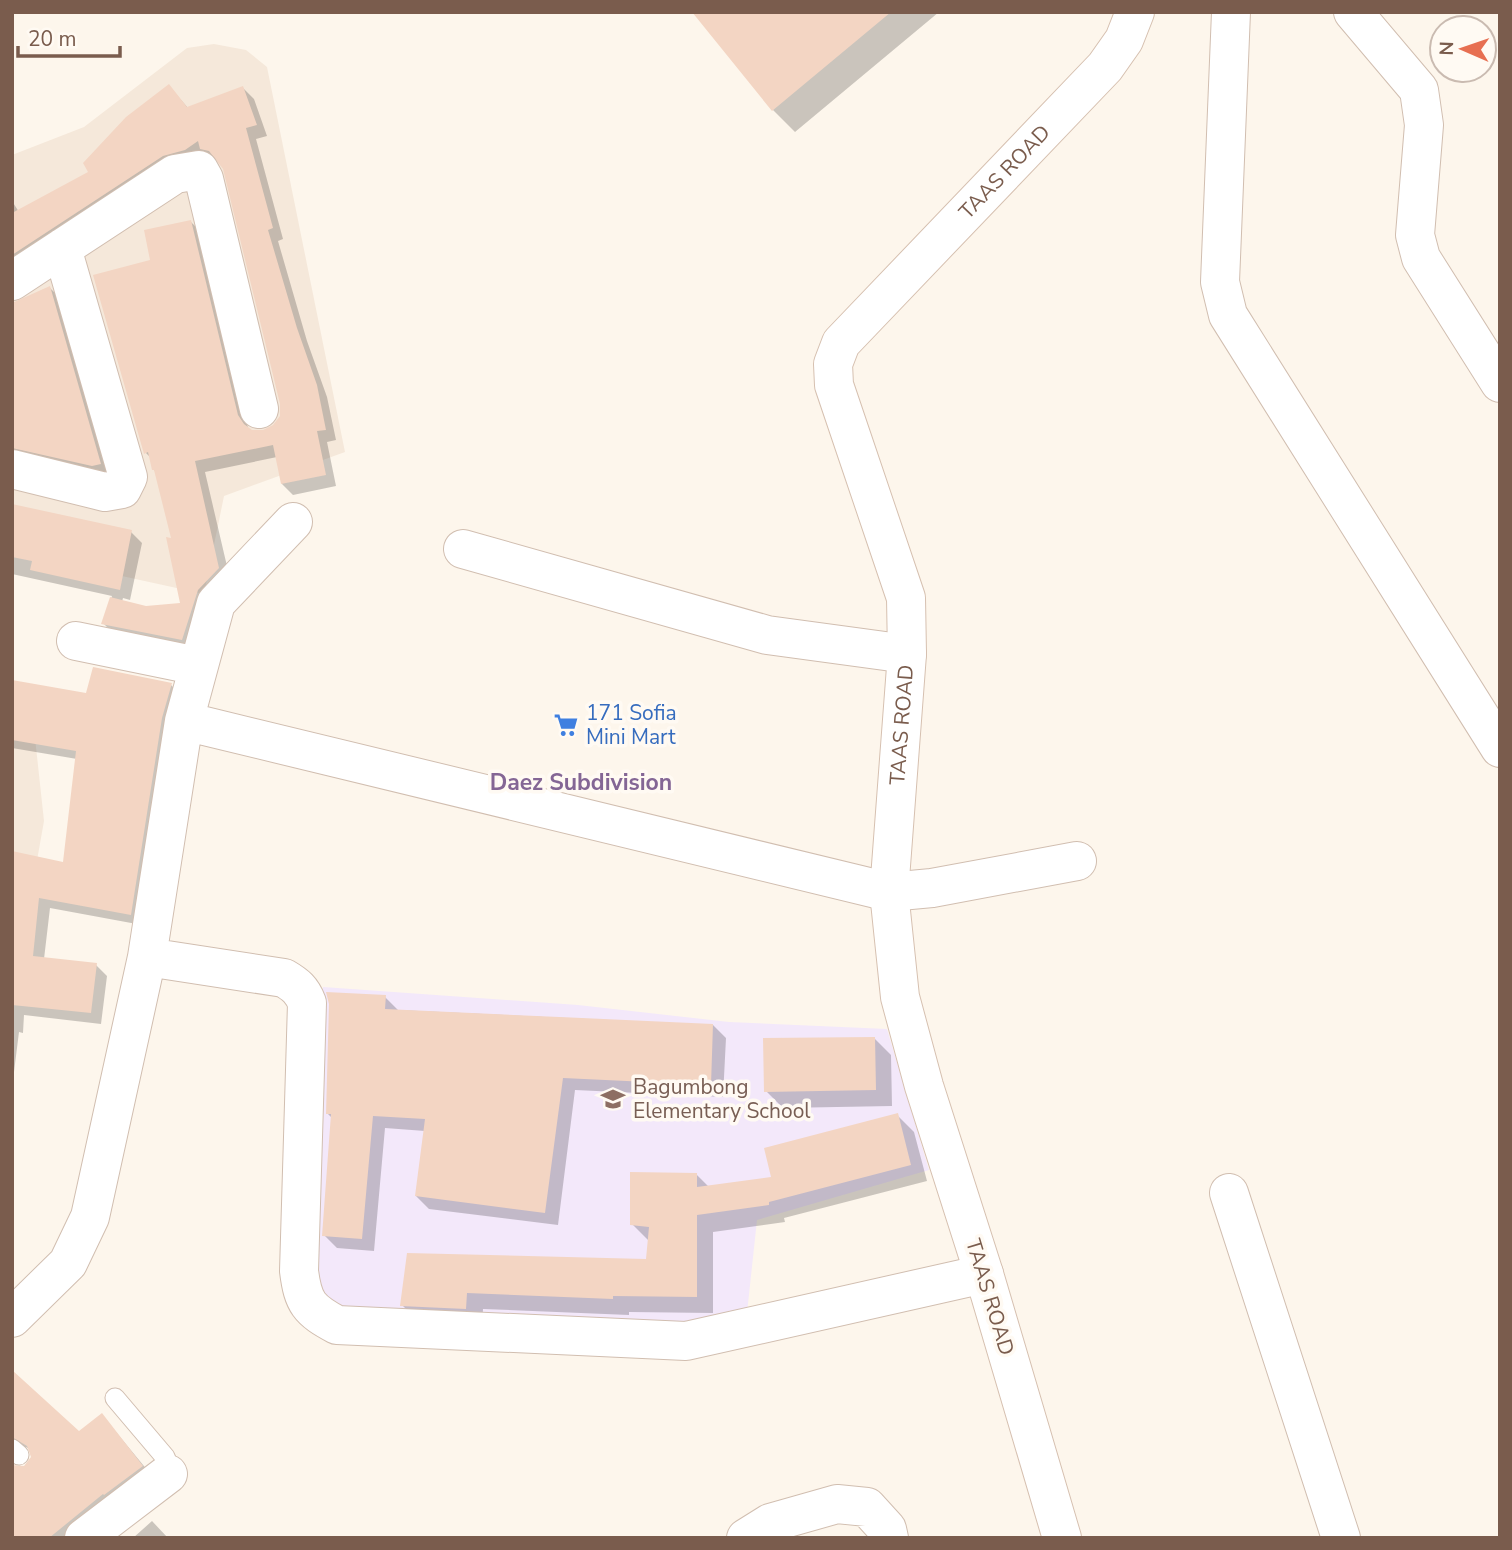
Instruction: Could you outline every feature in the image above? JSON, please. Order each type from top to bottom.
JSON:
[{"type":"street","name":"TAAS ROAD","points":[[1062,1538],[984,1274],[924,1086],[900,997],[889,892],[907,654],[906,598],[834,385],[833,365],[841,343],[1105,67],[1124,40],[1135,12]]},
{"type":"street","points":[[1231,12],[1220,282],[1228,315],[1500,748]]},
{"type":"street","points":[[1353,12],[1419,90],[1424,125],[1415,235],[1421,258],[1500,383]]},
{"type":"street","points":[[12,281],[175,174],[199,170],[204,179],[259,409]]},
{"type":"street","points":[[12,468],[105,492],[122,489],[128,477],[62,248]]},
{"type":"street","points":[[12,1318],[68,1262],[90,1217],[148,957],[184,721],[216,603],[293,522]]},
{"type":"street","points":[[463,549],[767,635],[907,654]]},
{"type":"street","points":[[76,641],[198,666]]},
{"type":"street","points":[[184,721],[889,892],[932,888],[1077,861]]},
{"type":"street","points":[[148,957],[284,978],[303,992],[307,1003],[299,1270],[301,1292],[308,1306],[337,1325],[686,1341],[984,1274]]},
{"type":"street","points":[[1229,1194],[1341,1538]]},
{"type":"street","points":[[92,1535],[168,1474]]},
{"type":"street","points":[[746,1538],[770,1523],[837,1504],[867,1507],[887,1529],[889,1538]]},
{"type":"lane","points":[[115,1398],[166,1457],[168,1474]]},
{"type":"shaded area","points":[[214,44],[246,50],[267,67],[345,452],[224,496],[204,594],[12,552],[12,155],[84,127],[187,48]]},
{"type":"shaded area","points":[[12,706],[32,710],[44,821],[12,1001]]},
{"type":"shaded area","name":"Bagumbong Elementary School","points":[[323,987],[578,1005],[729,1022],[887,1029],[929,1170],[757,1220],[747,1313],[685,1323],[324,1309],[309,1291]]},
{"type":"building","points":[[692,12],[891,12],[772,111]]},
{"type":"building","points":[[169,84],[187,107],[243,86],[257,125],[246,128],[273,228],[268,230],[317,385],[326,430],[317,431],[326,475],[281,484],[273,445],[195,461],[219,568],[198,590],[182,640],[101,624],[110,597],[146,606],[180,603],[166,537],[171,538],[154,470],[148,452],[144,454],[93,275],[150,260],[144,230],[191,220],[238,415],[252,430],[263,430],[273,425],[280,416],[280,404],[223,169],[209,151],[200,149],[198,141],[185,150],[163,156],[12,255],[12,213],[88,172],[83,163],[126,117]]},
{"type":"building","points":[[50,286],[101,464],[92,466],[12,448],[12,303]]},
{"type":"building","points":[[12,504],[132,530],[120,590],[30,570],[32,561],[12,557]]},
{"type":"building","points":[[93,667],[172,683],[162,718],[131,915],[39,898],[33,956],[97,963],[91,1013],[12,1005],[12,851],[63,862],[76,751],[12,740],[12,680],[86,693]]},
{"type":"building","points":[[326,992],[386,995],[385,1009],[713,1024],[711,1085],[563,1078],[545,1213],[415,1196],[425,1119],[373,1116],[362,1239],[322,1236],[331,1114],[326,1114],[329,1004]]},
{"type":"building","points":[[875,1037],[876,1090],[764,1092],[763,1038]]},
{"type":"building","points":[[898,1113],[911,1165],[769,1202],[769,1205],[697,1215],[697,1297],[613,1296],[613,1299],[467,1293],[466,1309],[400,1306],[407,1253],[646,1259],[649,1227],[630,1225],[630,1172],[697,1173],[697,1187],[771,1177],[764,1148]]},
{"type":"building","points":[[12,1370],[79,1431],[102,1413],[143,1466],[49,1538],[12,1538],[12,1465],[24,1466],[31,1457],[27,1446],[12,1437]]},
{"type":"place","name":"171 Sofia Mini Mart","points":[[566,725]]},
{"type":"place","name":"Bagumbong Elementary School","points":[[613,1099]]},
{"type":"district","name":"Daez Subdivision","points":[[581,782]]}]
